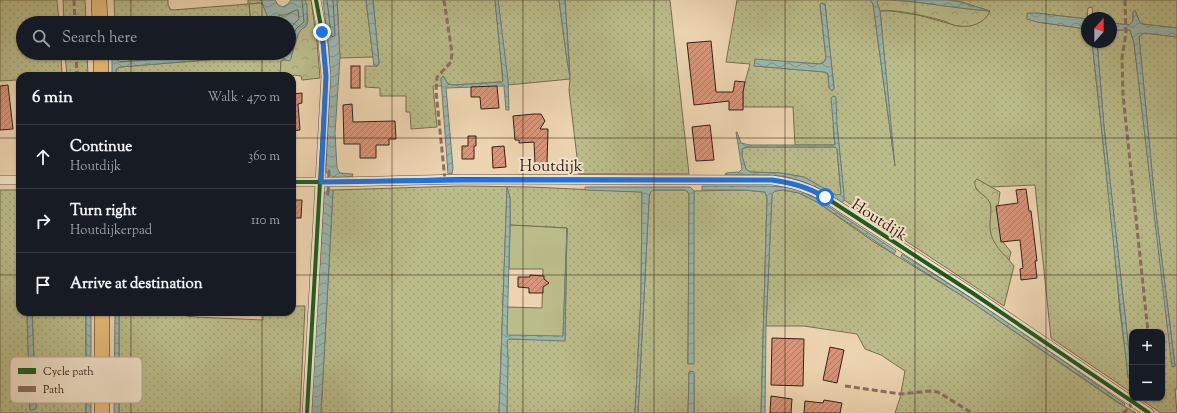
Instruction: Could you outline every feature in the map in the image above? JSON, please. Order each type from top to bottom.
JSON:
[{"type":"main road","points":[[99,0],[100,16]]},
{"type":"main road","points":[[101,60],[101,72]]},
{"type":"main road","points":[[102,316],[102,357]]},
{"type":"street","points":[[307,413],[323,182],[326,76],[322,32],[316,0]]},
{"type":"street","points":[[0,180],[16,180]]},
{"type":"street","name":"Houtdijk","points":[[296,182],[462,180],[772,180],[792,183],[825,197],[974,294],[1149,413]]},
{"type":"green space","points":[[0,0],[57,0],[58,16],[16,16],[16,60],[61,60],[62,72],[16,72],[16,80],[0,81]]},
{"type":"green space","points":[[63,0],[85,0],[86,16],[64,16]]},
{"type":"green space","points":[[114,0],[168,0],[170,9],[173,10],[248,4],[248,0],[261,0],[263,4],[249,4],[250,16],[115,16]]},
{"type":"green space","points":[[305,0],[311,0],[320,78],[302,80],[301,76],[296,75],[296,72],[280,72],[281,61],[296,60],[296,41],[300,30],[305,27],[308,21]]},
{"type":"green space","points":[[337,0],[366,0],[373,57],[340,58]]},
{"type":"green space","points":[[373,0],[495,0],[503,81],[453,85],[448,84],[443,76],[441,79],[442,86],[433,86],[437,127],[411,129],[410,112],[406,112],[406,96],[380,96],[380,88],[365,87],[365,66],[377,66],[379,63]]},
{"type":"green space","points":[[498,0],[559,0],[570,75],[565,0],[670,0],[689,174],[579,174],[569,90],[570,79],[508,85]]},
{"type":"green space","points":[[737,0],[870,0],[873,4],[893,151],[880,11],[918,15],[958,26],[969,26],[976,23],[990,11],[961,2],[948,0],[1177,0],[1177,28],[1142,24],[1139,21],[1136,12],[1133,12],[1133,21],[1129,25],[1117,24],[1117,12],[1092,12],[1092,7],[1088,8],[1088,12],[1081,12],[1081,18],[1036,13],[1037,22],[1081,28],[1081,48],[1093,48],[1120,312],[1129,378],[1129,391],[1051,338],[1035,185],[990,187],[977,179],[976,189],[988,199],[991,204],[991,213],[1009,260],[1014,266],[1004,306],[844,200],[837,125],[833,126],[835,145],[795,145],[793,107],[743,107],[743,89],[750,64],[726,62]],"holes":[[[822,3],[825,4],[834,88],[829,88],[828,74],[825,72],[755,66],[755,60],[820,64],[824,62],[826,58],[820,5]]]},
{"type":"green space","points":[[879,0],[907,1],[990,11],[985,19],[977,24],[957,26],[930,17],[911,13],[886,10],[880,11],[877,2]]},
{"type":"green space","points":[[249,4],[263,4],[267,16],[250,16]]},
{"type":"green space","points":[[1117,30],[1130,30],[1134,43],[1173,367],[1175,366],[1156,213],[1139,37],[1144,33],[1177,37],[1177,389],[1175,389],[1177,413],[1161,413],[1143,401],[1165,401],[1165,329],[1129,329],[1129,351],[1104,127],[1097,48],[1117,48]]},
{"type":"green space","points":[[66,60],[87,60],[88,72],[67,72]]},
{"type":"green space","points":[[117,60],[145,60],[119,62]]},
{"type":"green space","points":[[206,60],[285,60],[281,61],[280,72],[116,72],[116,69],[120,67]]},
{"type":"green space","points":[[747,147],[835,147],[837,149],[841,194],[836,196],[804,177],[780,173],[750,172],[746,170],[742,156],[742,149]]},
{"type":"green space","points":[[977,179],[1000,192],[998,206],[1003,242],[1011,252],[1009,260],[999,249],[991,235],[991,205],[976,188],[975,181]]},
{"type":"green space","points":[[461,186],[530,187],[642,192],[641,297],[635,413],[507,413],[507,341],[509,339],[565,340],[567,228],[510,225],[510,198],[507,188],[499,413],[321,413],[333,190]]},
{"type":"green space","points":[[0,190],[16,190],[16,316],[27,316],[28,357],[10,357],[10,403],[30,403],[30,409],[36,408],[36,403],[86,403],[86,413],[0,413]]},
{"type":"green space","points":[[653,190],[685,190],[689,195],[688,364],[694,191],[744,190],[765,192],[767,198],[761,413],[694,413],[694,373],[689,372],[688,413],[638,413],[649,200],[650,193]]},
{"type":"green space","points":[[783,190],[799,193],[817,202],[874,242],[964,297],[1117,402],[1136,413],[895,413],[900,398],[905,371],[881,355],[865,349],[857,334],[804,326],[766,326],[772,194],[775,191]]},
{"type":"green space","points":[[510,225],[567,228],[563,337],[507,336],[507,307],[542,308],[543,269],[509,269]]},
{"type":"green space","points":[[296,306],[305,306],[300,413],[119,413],[119,403],[142,403],[142,357],[119,357],[119,316],[186,316],[263,320],[263,316],[296,316]]},
{"type":"green space","points":[[32,316],[86,316],[86,357],[34,357]]},
{"type":"water","points":[[261,0],[275,0],[278,5],[283,7],[291,0],[305,0],[307,6],[307,25],[302,29],[296,40],[296,16],[267,16]]},
{"type":"water","points":[[323,0],[337,0],[340,58],[335,133],[337,168],[340,173],[353,174],[352,177],[334,177],[326,172],[330,76],[329,50]]},
{"type":"water","points":[[366,0],[373,0],[379,63],[377,66],[374,66]]},
{"type":"water","points":[[495,0],[498,0],[508,80],[509,110],[506,110],[504,86],[446,88],[453,168],[452,174],[448,174],[441,79],[443,76],[448,84],[453,85],[503,81]]},
{"type":"water","points":[[559,0],[565,0],[570,79],[566,53]]},
{"type":"water","points":[[870,0],[879,0],[877,2],[880,11],[895,166],[873,4]]},
{"type":"water","points":[[898,0],[948,0],[961,2],[990,11],[967,9]]},
{"type":"water","points":[[820,4],[825,4],[834,88],[832,91],[829,88],[828,74],[825,72],[754,66],[755,59],[820,64],[824,62],[826,58]]},
{"type":"water","points":[[1135,10],[1139,21],[1142,24],[1177,28],[1177,37],[1144,33],[1139,37],[1156,213],[1175,366],[1172,367],[1134,43],[1130,30],[1117,30],[1117,24],[1129,25],[1133,21],[1133,12]]},
{"type":"water","points":[[1027,13],[1081,18],[1081,28],[1037,22],[1027,19]]},
{"type":"water","points":[[1093,48],[1097,48],[1104,127],[1129,351],[1128,378]]},
{"type":"water","points":[[112,60],[117,60],[120,62],[146,60],[206,60],[120,67],[116,69],[116,72],[112,72]]},
{"type":"water","points":[[833,96],[836,97],[837,125],[844,194],[844,200],[842,203],[813,186],[789,177],[767,175],[725,175],[726,173],[739,172],[742,169],[736,132],[741,143],[750,145],[835,145],[831,98]],"holes":[[[747,147],[835,147],[837,149],[841,194],[836,195],[804,177],[780,173],[750,172],[746,169],[742,156],[742,149]]]},
{"type":"water","points":[[702,186],[767,186],[800,190],[817,199],[896,251],[894,254],[817,202],[799,193],[783,190],[775,191],[772,194],[766,326],[765,413],[761,413],[767,198],[765,192],[744,190],[702,190]]},
{"type":"water","points":[[507,187],[510,198],[510,225],[507,335],[563,336],[567,228],[565,341],[509,339],[507,341],[507,413],[499,413]]},
{"type":"water","points":[[585,187],[690,187],[694,191],[694,364],[688,364],[689,195],[685,190],[653,190],[650,193],[649,200],[638,413],[635,413],[641,297],[642,192],[585,190]]},
{"type":"water","points":[[329,190],[333,190],[321,413],[310,413],[324,193]]},
{"type":"water","points":[[902,254],[990,310],[1125,404],[1124,406],[964,297],[901,257]]},
{"type":"water","points":[[27,316],[32,316],[34,357],[28,357]]},
{"type":"water","points":[[86,316],[91,316],[91,357],[86,357]]},
{"type":"water","points":[[115,316],[119,316],[119,357],[115,357]]},
{"type":"water","points":[[689,372],[694,372],[694,413],[688,413]]},
{"type":"water","points":[[30,403],[36,403],[36,409],[30,410]]},
{"type":"water","points":[[86,403],[91,403],[91,413],[86,413]]},
{"type":"water","points":[[114,403],[119,403],[119,413],[114,413]]},
{"type":"building","points":[[711,41],[716,92],[733,92],[735,81],[745,82],[743,92],[743,110],[729,110],[729,101],[694,105],[687,43]]},
{"type":"building","points":[[351,66],[360,66],[360,88],[351,88]]},
{"type":"building","points":[[8,85],[13,129],[0,130],[0,86]]},
{"type":"building","points":[[497,86],[499,108],[481,109],[480,97],[471,97],[471,87]]},
{"type":"building","points":[[302,93],[302,103],[298,104],[300,130],[296,130],[296,94]]},
{"type":"building","points":[[352,104],[353,122],[395,121],[396,139],[389,139],[389,145],[376,145],[376,158],[360,158],[360,144],[344,144],[343,105]]},
{"type":"building","points":[[541,114],[545,121],[540,129],[548,129],[547,164],[535,164],[534,142],[519,143],[519,140],[515,140],[513,116]]},
{"type":"building","points":[[710,125],[714,160],[696,161],[692,127]]},
{"type":"building","points":[[468,136],[476,136],[474,159],[462,159],[462,146],[468,146]]},
{"type":"building","points":[[504,146],[506,167],[493,168],[492,147]]},
{"type":"building","points":[[1026,189],[1029,211],[1031,211],[1037,261],[1035,261],[1037,278],[1021,280],[1020,269],[1023,268],[1020,240],[1001,242],[996,206],[1018,203],[1016,190]]},
{"type":"building","points":[[296,200],[302,200],[301,218],[296,218]]},
{"type":"building","points":[[530,275],[544,276],[544,279],[549,283],[543,287],[543,293],[529,293],[529,288],[518,287],[518,277],[530,277]]},
{"type":"building","points":[[772,338],[804,339],[803,386],[771,385]]},
{"type":"building","points":[[830,347],[844,350],[837,383],[823,380]]},
{"type":"building","points":[[771,396],[792,399],[791,413],[770,413]]},
{"type":"building","points":[[824,400],[842,403],[840,413],[804,413],[805,401],[823,403]]},
{"type":"waterway","points":[[328,194],[329,171]]},
{"type":"marked path","points":[[74,0],[75,16]]},
{"type":"marked path","points":[[444,0],[452,53],[451,62],[437,77],[436,91],[445,180]]},
{"type":"marked path","points":[[1125,0],[1126,33],[1122,58],[1123,95],[1148,329]]},
{"type":"marked path","points":[[76,60],[77,72]]},
{"type":"marked path","points":[[845,386],[901,394],[930,391],[938,392],[972,413]]},
{"type":"marked path","points":[[1123,413],[1130,407],[1131,401]]},
{"type":"cycle path","points":[[307,413],[326,76],[322,32],[316,0]]},
{"type":"cycle path","points":[[296,182],[462,179],[772,180],[793,184],[825,197],[974,294],[1149,413]]},
{"type":"route","points":[[322,32],[326,76],[321,182],[462,180],[772,180],[792,183],[825,197]]}]
